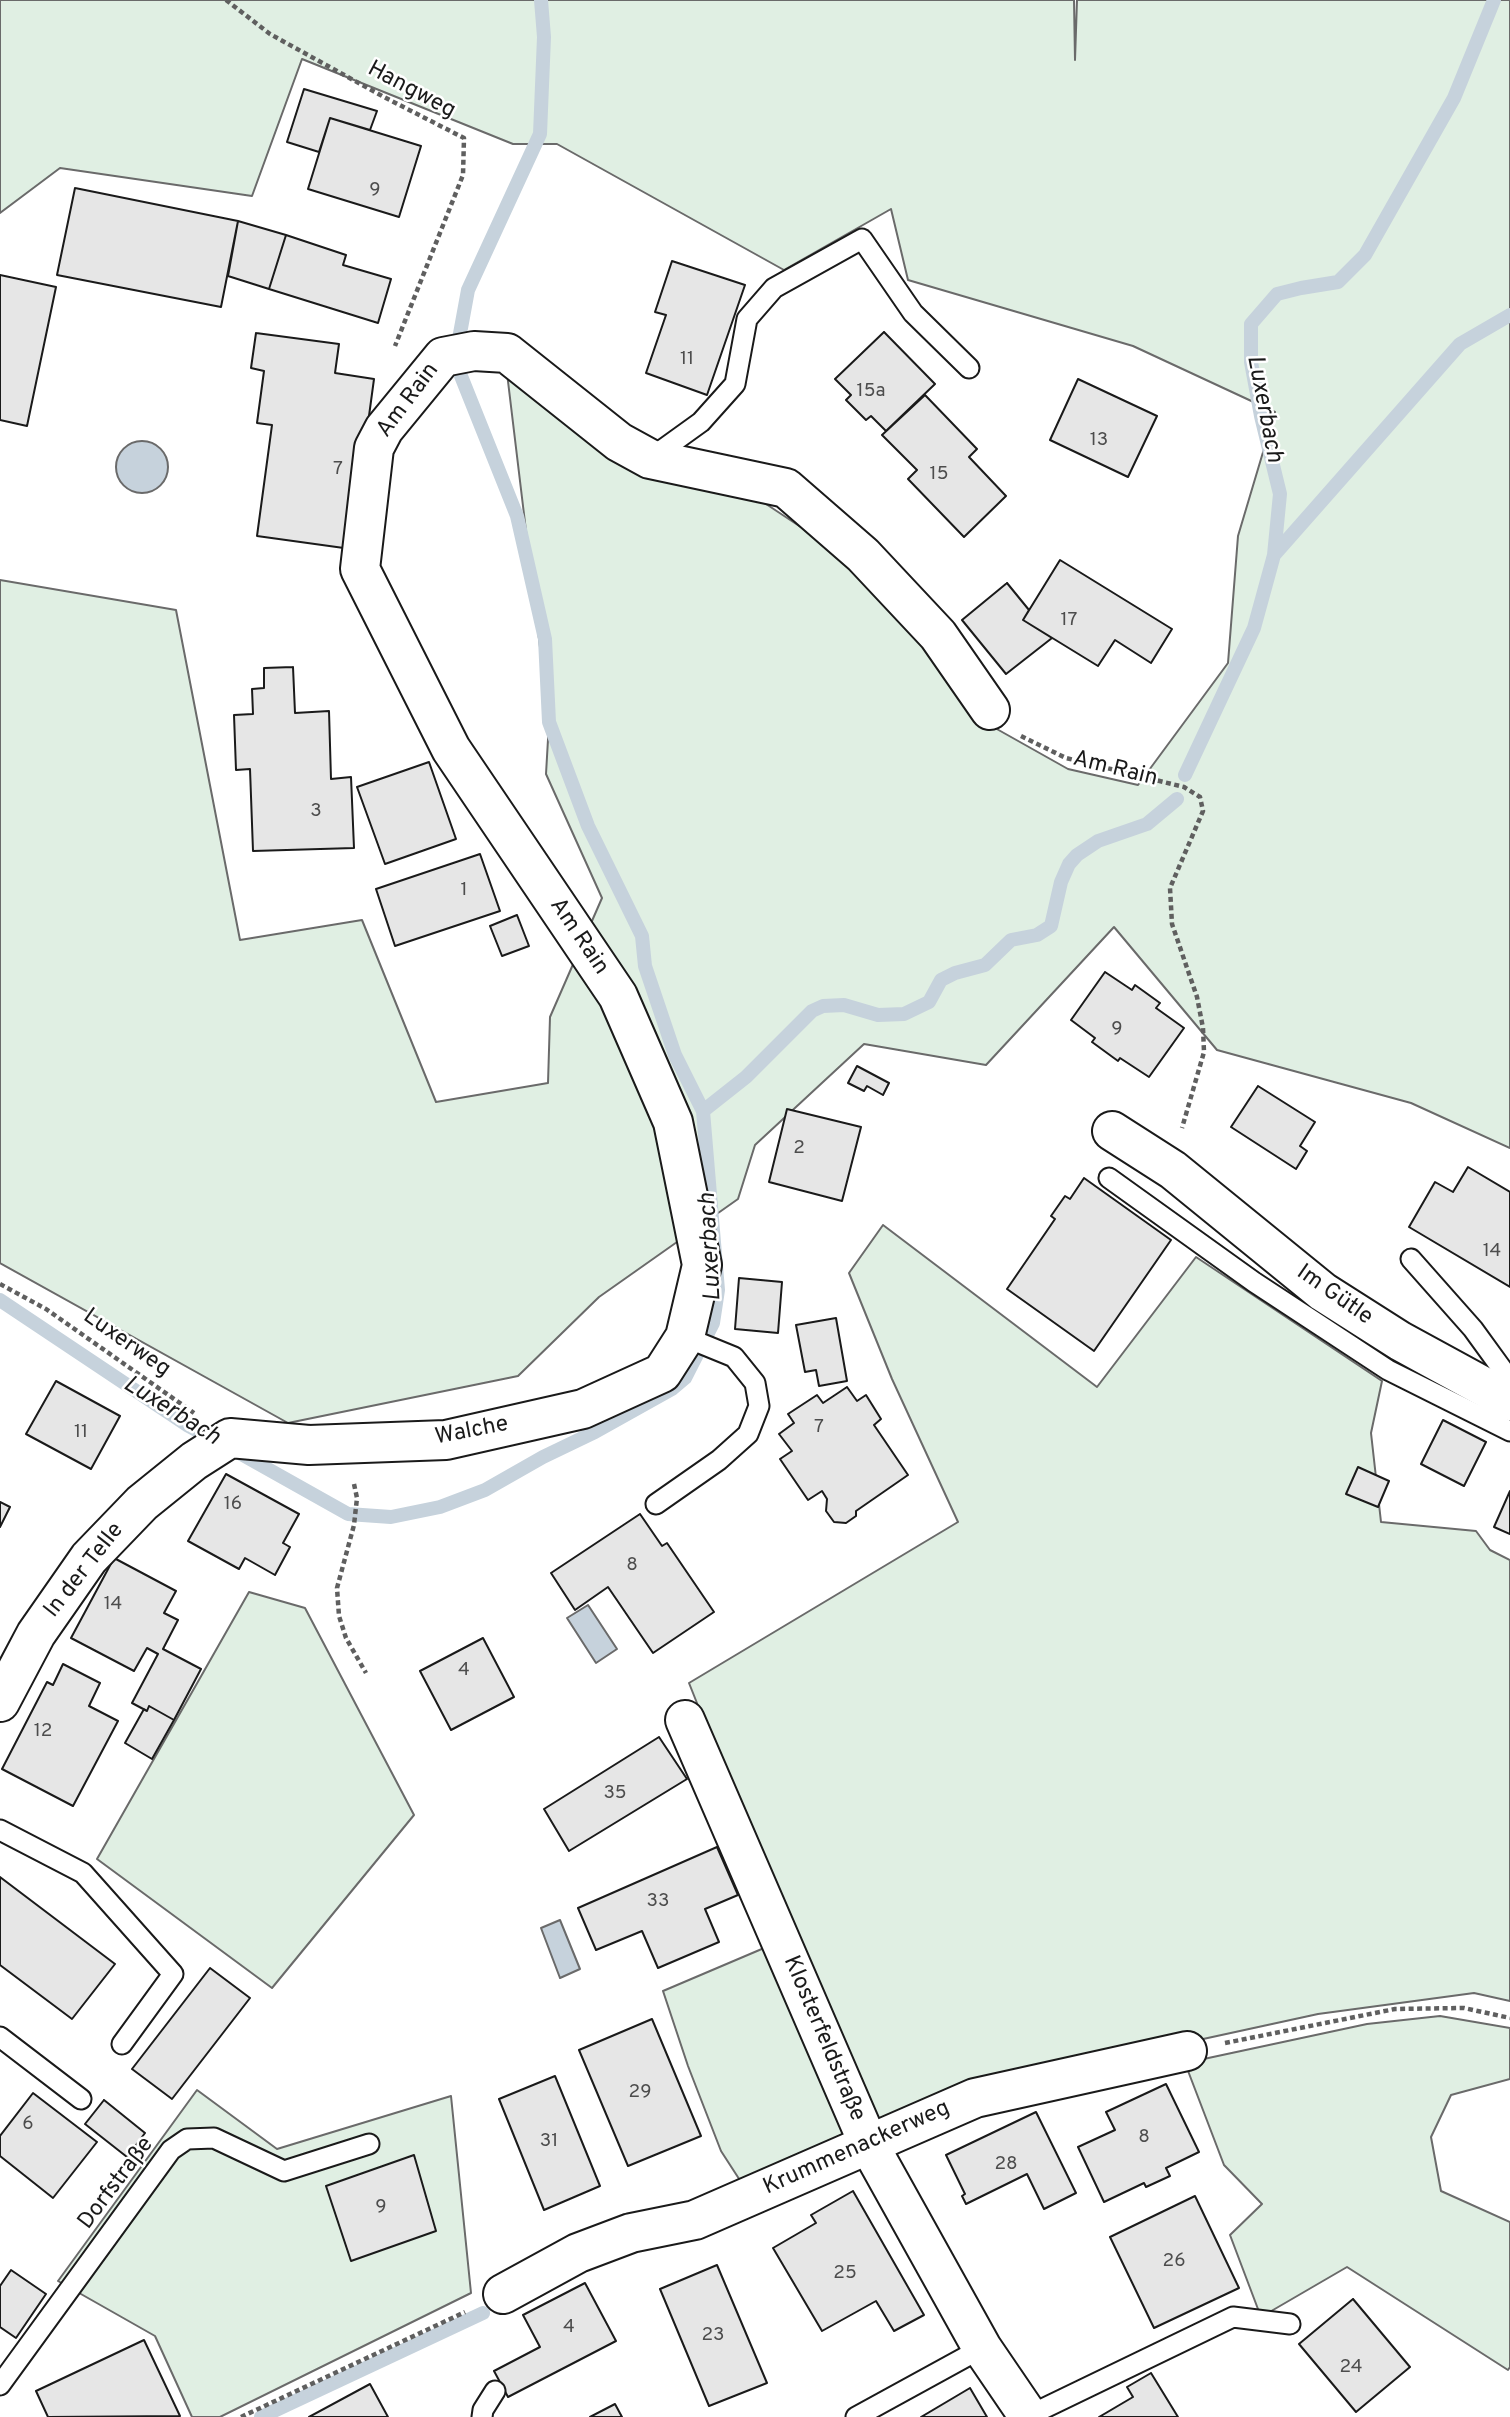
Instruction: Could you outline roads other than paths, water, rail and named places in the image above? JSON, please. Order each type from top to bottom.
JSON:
[{"type":"street","name":"Am Rain","points":[[700,1343],[702,1265],[673,1122],[618,996],[451,749],[360,569],[374,448],[384,429],[443,357],[474,351],[507,353],[619,442],[650,459],[786,488],[863,555],[938,635],[990,710]]},
{"type":"street","name":"Im Gütle","points":[[1112,1131],[1173,1170],[1323,1292],[1400,1341],[1510,1401]]},
{"type":"street","name":"Walche","points":[[230,1438],[309,1445],[385,1444],[457,1438],[583,1409],[662,1373],[700,1343]]},
{"type":"street","name":"In der Telle","points":[[0,1702],[36,1634],[89,1558],[142,1503],[194,1461],[230,1438]]},
{"type":"street","name":"Klosterfeldstraße","points":[[685,1720],[869,2145],[982,2348],[1029,2416]]},
{"type":"street","name":"Krummenackerweg","points":[[503,2294],[578,2253],[631,2233],[695,2220],[975,2098],[1186,2051]]},
{"type":"lane","points":[[650,459],[701,422],[735,384],[747,319],[775,288],[862,239],[913,313],[969,368]]},
{"type":"lane","points":[[1110,1178],[1242,1274],[1388,1370],[1510,1431]]},
{"type":"lane","points":[[1411,1259],[1473,1329],[1510,1380]]},
{"type":"lane","points":[[656,1504],[719,1460],[748,1434],[759,1406],[755,1383],[734,1357],[700,1343]]},
{"type":"lane","points":[[0,1830],[83,1873],[173,1974],[122,2044]]},
{"type":"lane","points":[[0,2038],[81,2099]]},
{"type":"lane","name":"Dorfstraße","points":[[0,2385],[171,2150],[187,2139],[214,2138],[284,2171],[369,2144]]},
{"type":"lane","points":[[1029,2416],[1233,2318],[1290,2324]]},
{"type":"lane","points":[[856,2417],[982,2348]]},
{"type":"lane","points":[[482,2417],[483,2410],[495,2391]]},
{"type":"waterway","points":[[459,339],[468,290],[540,134],[544,37],[541,0]]},
{"type":"waterway","name":"Luxerbach","points":[[1185,775],[1254,628],[1274,555],[1280,494],[1251,362],[1251,324],[1277,294],[1338,282],[1365,255],[1454,98],[1494,0]]},
{"type":"waterway","points":[[1274,555],[1460,344],[1510,315]]},
{"type":"waterway","points":[[461,376],[517,516],[545,639],[549,722],[588,826],[642,936],[645,966],[675,1055],[703,1111]]},
{"type":"waterway","name":"Luxerbach","points":[[234,1450],[348,1514],[391,1517],[440,1507],[485,1490],[672,1389],[685,1378],[713,1323],[718,1290],[703,1111],[746,1077],[812,1011],[823,1006],[844,1005],[878,1015],[904,1014],[929,1002],[941,980],[955,973],[985,965],[1011,940],[1037,935],[1051,926],[1061,882],[1069,864],[1077,855],[1098,841],[1147,824],[1177,799]]},
{"type":"waterway","name":"Luxerbach","points":[[0,1300],[187,1425],[217,1441]]},
{"type":"waterway","points":[[261,2417],[483,2313]]}]
